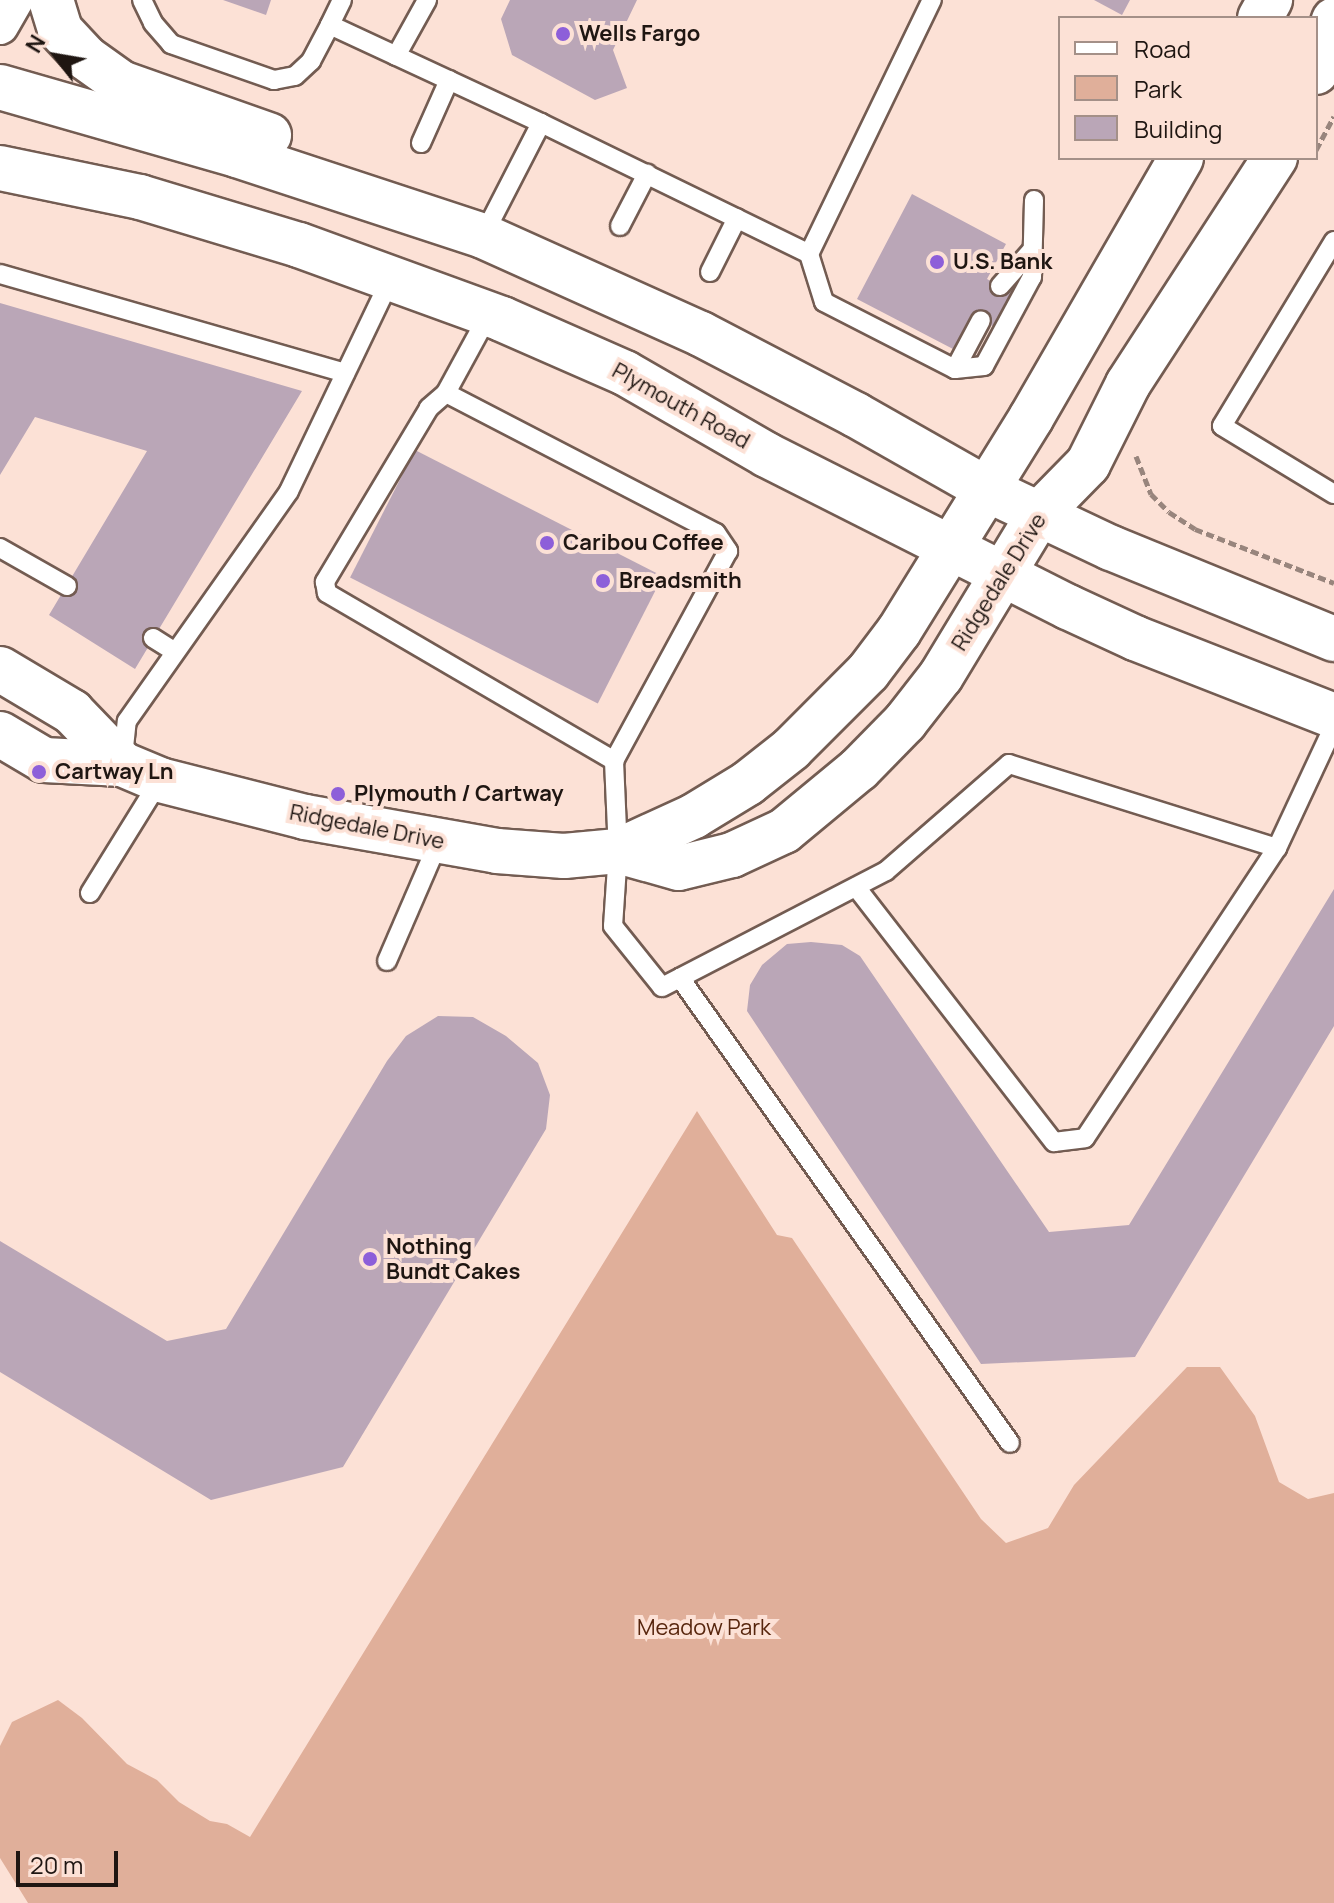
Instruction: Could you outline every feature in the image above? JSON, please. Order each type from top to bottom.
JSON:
[{"type":"main road","points":[[51,0],[60,30],[86,58],[121,83],[404,182],[483,236]]},
{"type":"main road","points":[[1318,66],[1334,20]]},
{"type":"main road","points":[[0,87],[237,155],[483,236],[701,334],[856,415],[986,489],[1111,548],[1334,639]]},
{"type":"main road","name":"Ridgedale Drive","points":[[0,734],[44,760],[141,772],[305,817],[497,851],[564,856],[618,851],[694,816],[748,783],[791,749],[868,672],[899,631],[1180,160]]},
{"type":"main road","name":"Ridgedale Drive","points":[[618,851],[679,868],[732,855],[784,831],[859,769],[905,722],[941,676],[1039,514],[1088,464],[1128,384],[1274,160]]},
{"type":"main road","name":"Plymouth Road","points":[[0,168],[140,197],[299,245],[489,314],[625,373],[767,455],[1135,638],[1334,716]]},
{"type":"main road","points":[[0,669],[72,712],[141,772]]},
{"type":"street","points":[[0,26],[15,0]]},
{"type":"lane","points":[[142,0],[153,23],[171,44],[274,80],[295,76],[311,61],[342,0]]},
{"type":"lane","points":[[396,56],[427,0]]},
{"type":"lane","points":[[932,0],[809,254],[824,302],[955,369],[984,366],[1032,277],[1034,200]]},
{"type":"lane","points":[[330,25],[541,123],[809,254]]},
{"type":"lane","points":[[421,143],[449,80]]},
{"type":"lane","points":[[483,236],[541,123]]},
{"type":"lane","points":[[620,226],[647,174]]},
{"type":"lane","points":[[710,272],[737,218]]},
{"type":"lane","points":[[1334,241],[1222,426],[1334,494]]},
{"type":"lane","points":[[1000,286],[1032,250]]},
{"type":"lane","points":[[0,274],[345,373]]},
{"type":"lane","points":[[90,893],[141,772],[127,721],[289,491],[391,277]]},
{"type":"lane","points":[[489,314],[446,393],[429,408],[325,582],[327,593],[614,761]]},
{"type":"lane","points":[[955,369],[981,320]]},
{"type":"lane","points":[[446,393],[716,533],[728,551],[614,761],[618,851],[613,926],[662,987],[886,871],[1009,764],[1277,848]]},
{"type":"lane","points":[[0,548],[67,586]]},
{"type":"lane","points":[[153,638],[175,652]]},
{"type":"lane","points":[[856,887],[1054,1142],[1085,1138],[1277,848],[1334,726]]},
{"type":"lane","points":[[387,961],[439,841]]},
{"type":"lane","points":[[680,978],[1010,1443]]},
{"type":"path","points":[[1318,146],[1334,116]]},
{"type":"path","points":[[1141,477],[1151,494],[1169,512],[1195,529],[1334,583]]},
{"type":"green space","name":"Meadow Park","points":[[697,1111],[777,1235],[792,1238],[981,1519],[1006,1543],[1048,1528],[1074,1485],[1187,1367],[1220,1367],[1255,1416],[1279,1482],[1308,1499],[1334,1493],[1334,1903],[28,1903],[0,1858],[0,1746],[12,1722],[58,1700],[82,1718],[127,1764],[157,1780],[179,1802],[210,1821],[227,1824],[250,1837]]},
{"type":"building","points":[[223,0],[271,0],[266,15]]},
{"type":"building","name":"Wells Fargo","points":[[510,0],[637,0],[613,50],[627,88],[595,100],[512,55],[501,19]]},
{"type":"building","points":[[1094,0],[1130,0],[1122,15]]},
{"type":"building","name":"U.S. Bank","points":[[912,194],[1006,244],[987,279],[1018,296],[1000,330],[971,315],[953,349],[857,299]]},
{"type":"building","points":[[0,303],[302,391],[135,669],[49,615],[147,451],[35,417],[0,475]]},
{"type":"building","points":[[415,450],[663,576],[598,704],[350,577]]},
{"type":"building","points":[[1334,889],[1334,1026],[1135,1357],[981,1364],[747,1011],[750,985],[762,965],[787,944],[811,942],[842,945],[860,956],[1049,1232],[1129,1225]]},
{"type":"building","points":[[438,1016],[473,1017],[506,1036],[538,1063],[550,1095],[546,1129],[343,1467],[211,1500],[0,1372],[0,1241],[167,1341],[226,1329],[387,1061],[406,1036]]},
{"type":"place","name":"Wells Fargo","points":[[563,34]]},
{"type":"place","name":"U.S. Bank","points":[[937,262]]},
{"type":"place","name":"Caribou Coffee","points":[[547,543]]},
{"type":"place","name":"Breadsmith","points":[[603,581]]},
{"type":"place","name":"Cartway Ln","points":[[39,772]]},
{"type":"place","name":"Plymouth / Cartway","points":[[338,794]]},
{"type":"place","name":"Nothing Bundt Cakes","points":[[370,1259]]}]
